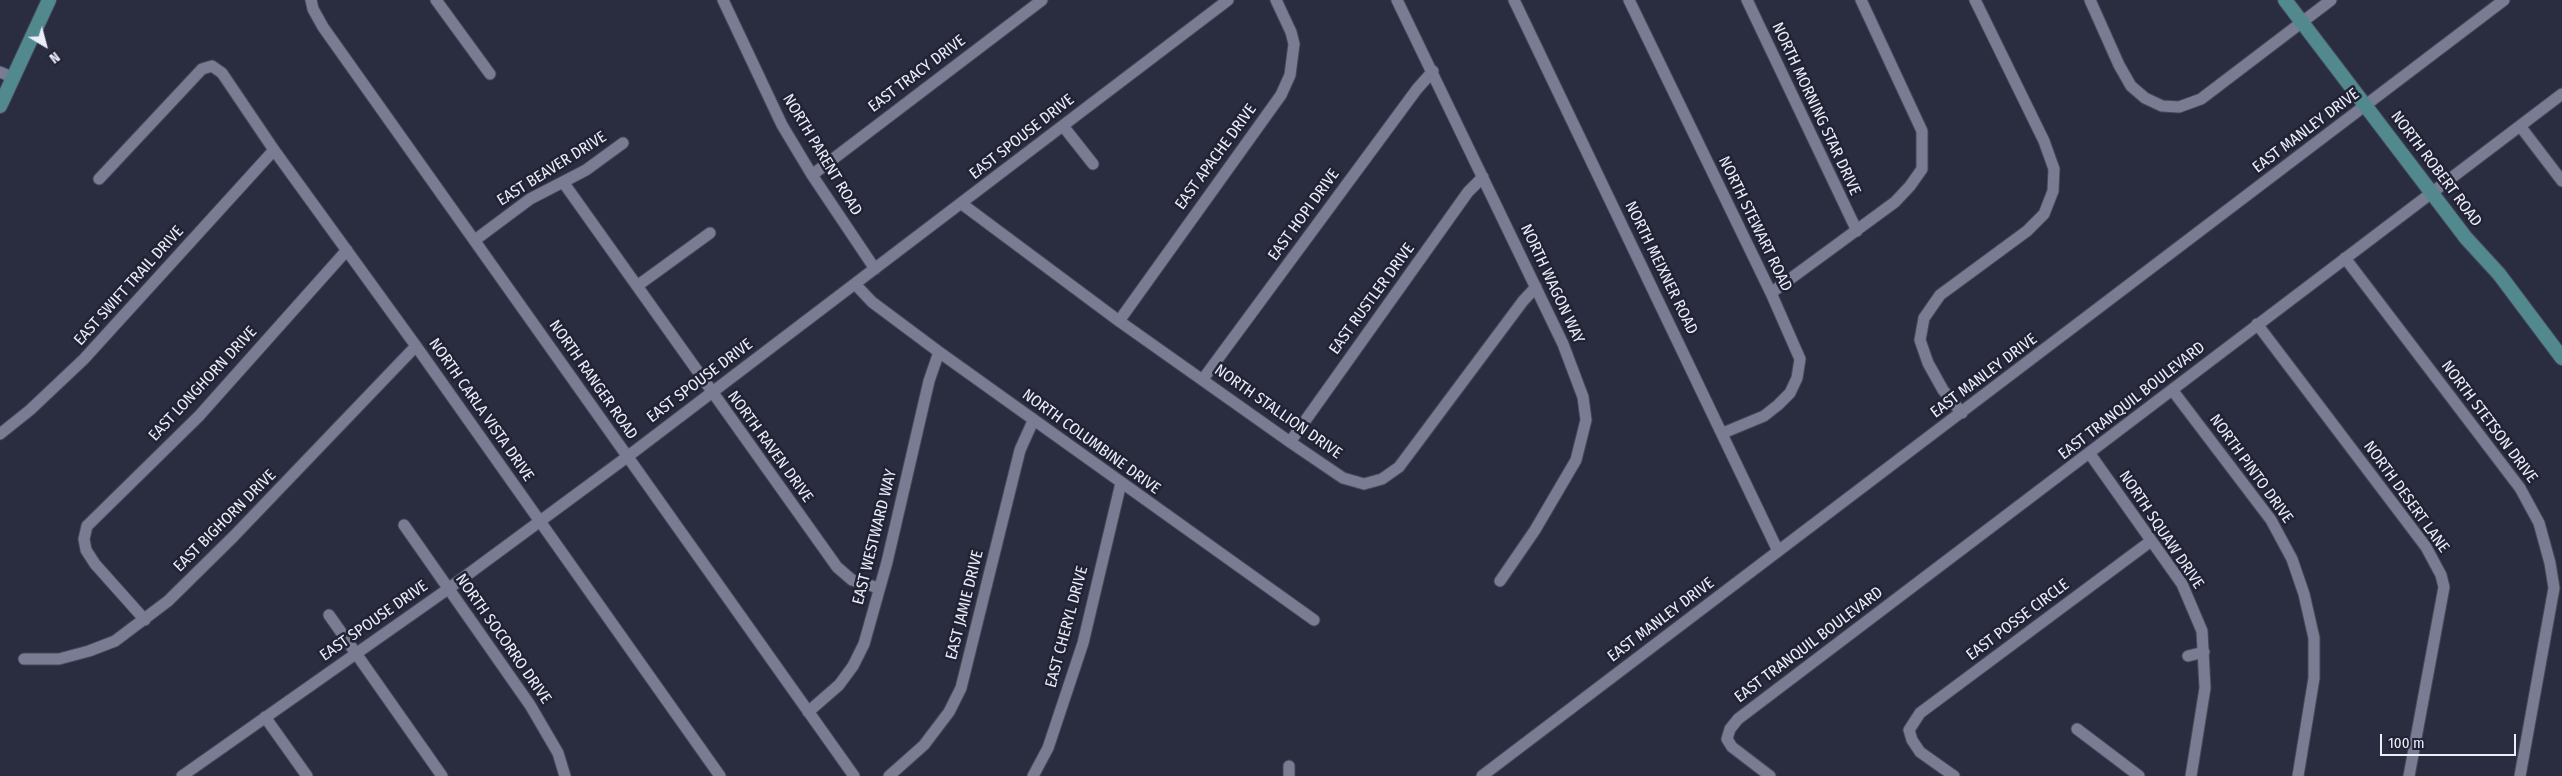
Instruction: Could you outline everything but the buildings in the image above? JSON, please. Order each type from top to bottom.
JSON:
[{"type":"main road","points":[[0,106],[49,0]]},
{"type":"main road","name":"NORTH ROBERT ROAD","points":[[2285,0],[2466,238],[2499,274],[2562,358]]},
{"type":"street","name":"NORTH RANGER ROAD","points":[[311,0],[313,9],[323,27],[854,776]]},
{"type":"street","points":[[436,0],[490,74]]},
{"type":"street","name":"NORTH PARENT ROAD","points":[[723,0],[782,125],[812,175],[875,269]]},
{"type":"street","name":"EAST TRACY DRIVE","points":[[812,175],[1042,0]]},
{"type":"street","name":"EAST SPOUSE DRIVE","points":[[182,776],[448,589],[627,458],[1228,0]]},
{"type":"street","name":"EAST APACHE DRIVE","points":[[1119,320],[1281,95],[1290,75],[1294,44],[1291,32],[1276,0]]},
{"type":"street","name":"NORTH WAGON WAY","points":[[1397,0],[1433,71],[1563,344],[1583,397],[1586,420],[1583,439],[1566,481],[1500,581]]},
{"type":"street","name":"NORTH MEIXNER ROAD","points":[[1514,0],[1778,551]]},
{"type":"street","name":"NORTH STEWART ROAD","points":[[1629,0],[1771,293],[1800,359],[1797,378],[1790,393],[1778,405],[1764,416],[1723,434]]},
{"type":"street","name":"NORTH MORNING STAR DRIVE","points":[[1747,0],[1857,231]]},
{"type":"street","points":[[1771,293],[1895,202],[1922,169],[1924,150],[1922,131],[1915,111],[1861,0]]},
{"type":"street","points":[[1962,413],[1943,390],[1928,363],[1920,340],[1924,318],[1940,295],[2027,231],[2044,214],[2053,190],[2054,169],[2044,140],[1975,0]]},
{"type":"street","points":[[2090,0],[2119,65],[2131,86],[2145,98],[2162,106],[2179,108],[2201,99],[2331,0]]},
{"type":"street","name":"EAST MANLEY DRIVE","points":[[1482,776],[2504,0]]},
{"type":"street","name":"NORTH CARLA VISTA DRIVE","points":[[99,179],[202,69],[212,66],[222,73],[274,150],[416,346],[720,776]]},
{"type":"street","name":"EAST HOPI DRIVE","points":[[1203,379],[1417,89],[1433,71]]},
{"type":"street","points":[[0,72],[14,78]]},
{"type":"street","name":"EAST TRANQUIL BOULEVARD","points":[[1770,776],[1739,754],[1728,739],[1730,729],[1738,720],[2173,391],[2431,191],[2562,94]]},
{"type":"street","points":[[1063,126],[1094,164]]},
{"type":"street","points":[[2520,126],[2562,181]]},
{"type":"street","name":"EAST BEAVER DRIVE","points":[[475,240],[530,199],[586,170],[623,143]]},
{"type":"street","name":"EAST SWIFT TRAIL DRIVE","points":[[0,434],[30,410],[84,359],[274,150]]},
{"type":"street","name":"EAST RUSTLER DRIVE","points":[[1290,442],[1468,192],[1483,177]]},
{"type":"street","name":"NORTH RAVEN DRIVE","points":[[563,182],[711,393],[837,567],[852,580],[879,588]]},
{"type":"street","name":"NORTH STALLION DRIVE","points":[[962,204],[1119,320],[1290,442],[1343,478],[1364,484],[1382,479],[1399,467],[1523,301],[1536,287]]},
{"type":"street","points":[[636,286],[710,232]]},
{"type":"street","name":"EAST LONGHORN DRIVE","points":[[145,620],[95,564],[86,550],[84,539],[87,526],[93,517],[199,416],[347,250]]},
{"type":"street","name":"NORTH STETSON DRIVE","points":[[2344,258],[2520,488],[2539,523],[2550,563],[2554,588],[2520,776]]},
{"type":"street","name":"NORTH COLUMBINE DRIVE","points":[[855,284],[872,302],[1033,421],[1314,620]]},
{"type":"street","name":"NORTH DESERT LANE","points":[[2257,324],[2426,547],[2441,574],[2444,588],[2409,776]]},
{"type":"street","name":"EAST BIGHORN DRIVE","points":[[24,659],[59,659],[89,651],[115,641],[145,620],[168,601],[233,537],[416,346]]},
{"type":"street","name":"EAST WESTWARD WAY","points":[[808,712],[839,685],[853,666],[864,644],[929,381],[939,352]]},
{"type":"street","name":"NORTH PINTO DRIVE","points":[[2173,391],[2271,520],[2292,559],[2304,594],[2314,638],[2314,678],[2298,776]]},
{"type":"street","name":"EAST JAMIE DRIVE","points":[[889,776],[924,745],[949,712],[961,688],[1020,450],[1033,421]]},
{"type":"street","name":"NORTH SQUAW DRIVE","points":[[2090,454],[2186,593],[2202,631],[2205,688],[2191,776]]},
{"type":"street","name":"EAST CHERYL DRIVE","points":[[1033,776],[1048,748],[1083,643],[1121,483]]},
{"type":"street","name":"NORTH SOCORRO DRIVE","points":[[404,525],[530,705],[558,753],[566,776]]},
{"type":"street","name":"EAST POSSE CIRCLE","points":[[1954,776],[1920,752],[1909,730],[1920,713],[2151,541]]},
{"type":"street","points":[[329,615],[358,653],[442,776]]},
{"type":"street","points":[[2188,656],[2204,652]]},
{"type":"street","points":[[265,717],[307,776]]},
{"type":"street","points":[[2077,729],[2139,776]]}]
